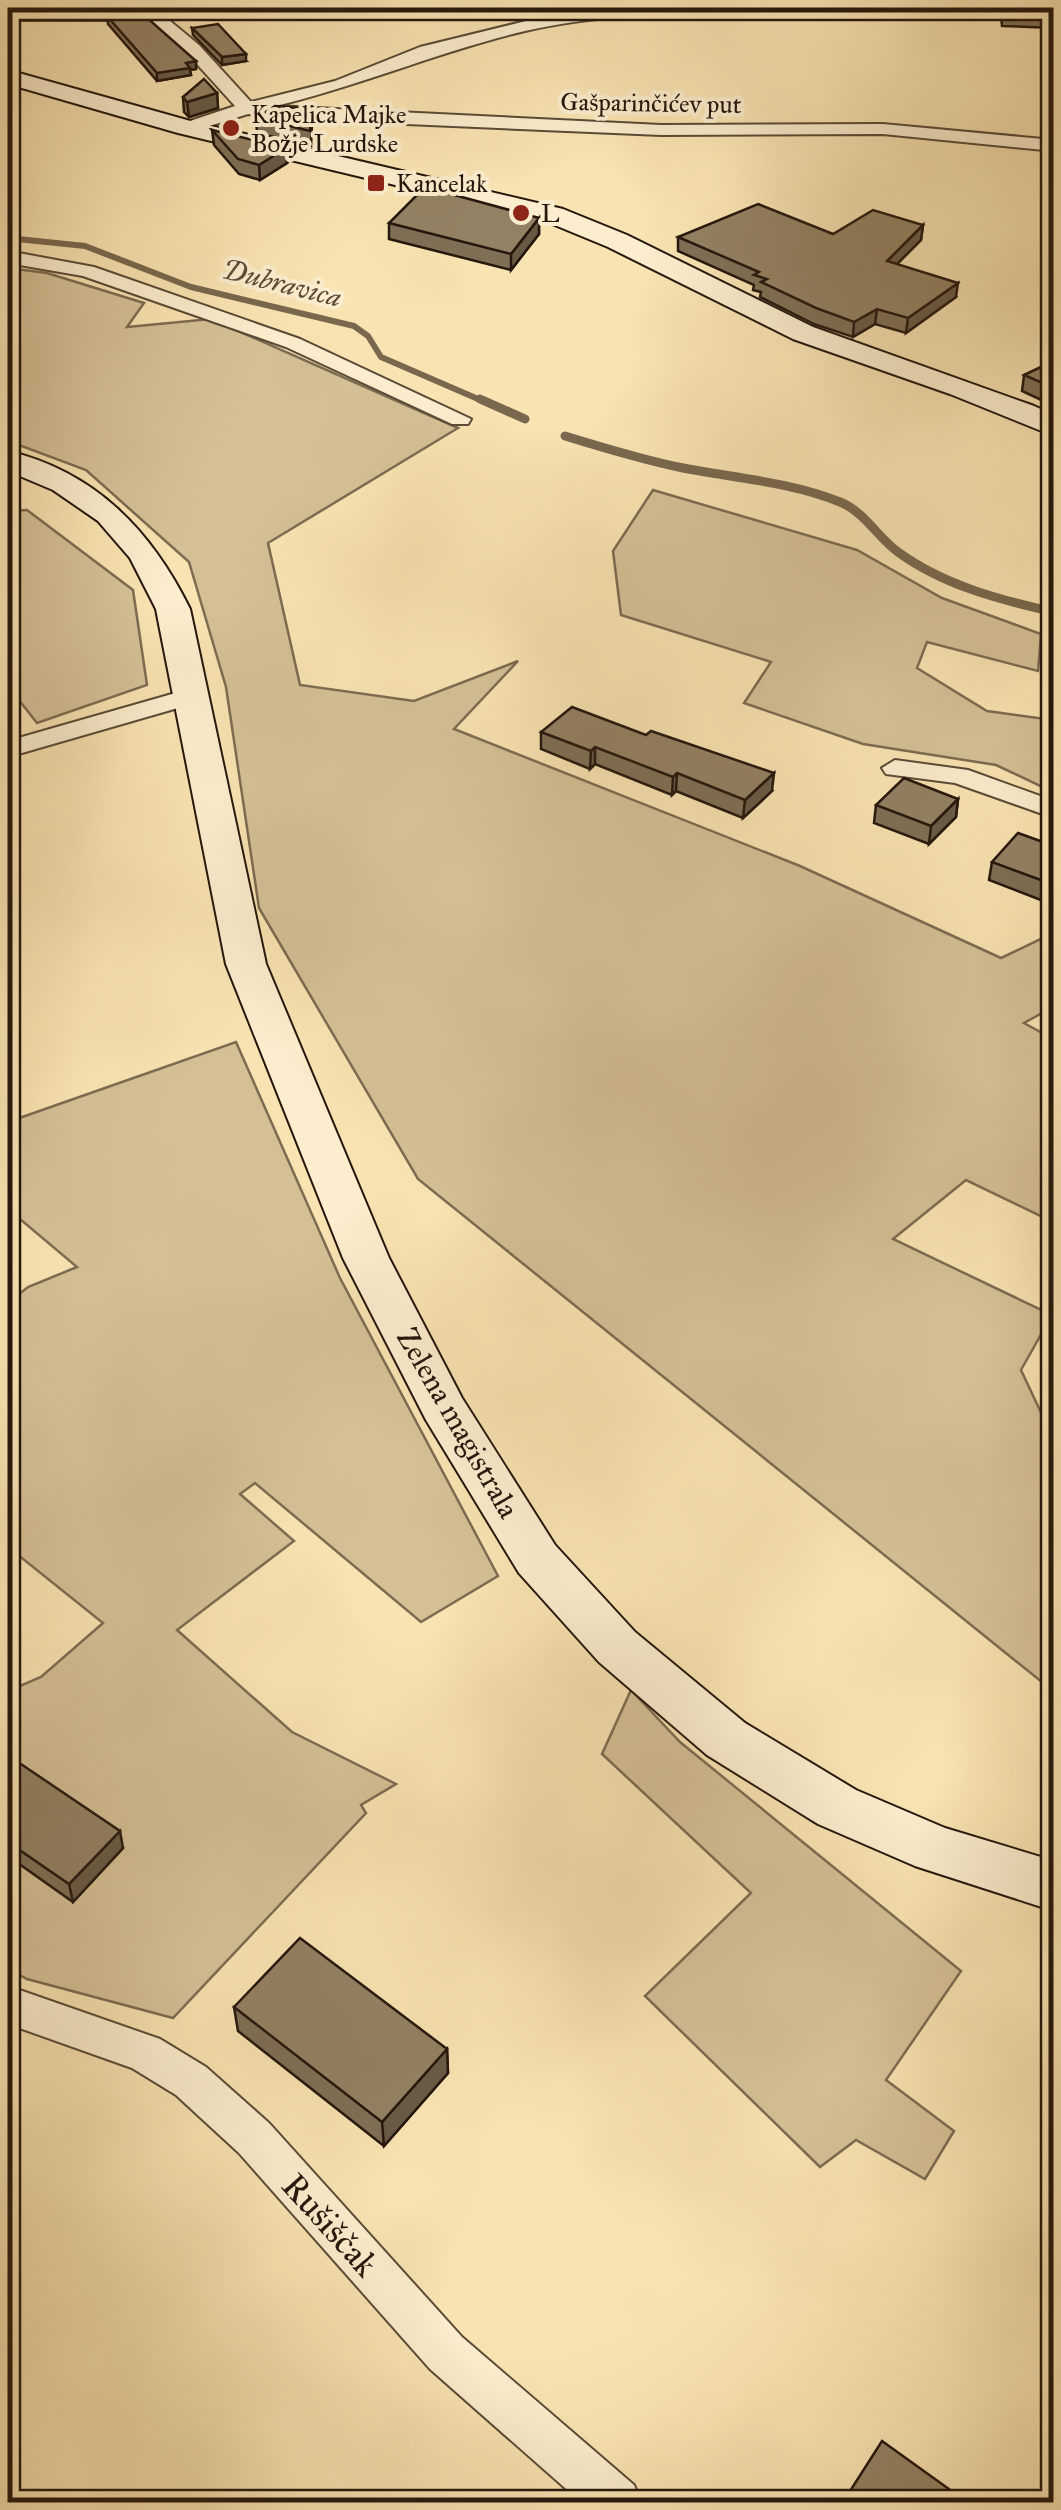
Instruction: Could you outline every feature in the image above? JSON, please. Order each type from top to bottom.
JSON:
[{"type":"street","points":[[187,128],[247,108],[340,85],[426,50],[530,25],[643,10],[778,8]]},
{"type":"street","points":[[8,15],[152,15],[193,49],[247,108]]},
{"type":"street","points":[[8,77],[187,128],[554,215],[606,235],[804,333],[988,394],[1054,427]]},
{"type":"street","name":"Gašparinčićev put","points":[[247,108],[332,117],[586,128],[882,129],[1054,146]]},
{"type":"street","points":[[8,256],[87,271],[293,342],[460,420]]},
{"type":"street","name":"Zelena magistrala","points":[[8,460],[42,472],[96,502],[138,543],[155,567],[173,610],[193,696],[246,964],[366,1258],[443,1407],[537,1559],[617,1647],[726,1739],[838,1807],[936,1849],[1054,1886]]},
{"type":"street","points":[[8,749],[193,696]]},
{"type":"street","points":[[894,768],[959,776],[1054,810]]},
{"type":"street","name":"Rušiščak","points":[[8,2005],[145,2052],[191,2081],[254,2138],[446,2353],[617,2502]]},
{"type":"shaded area","points":[[8,268],[47,273],[144,303],[127,327],[211,319],[458,428],[268,543],[300,685],[414,701],[518,661],[454,729],[800,866],[1001,958],[1053,933],[1053,1007],[1024,1023],[1053,1039],[1053,1222],[966,1180],[893,1239],[1052,1315],[1021,1370],[1053,1438],[1053,1691],[418,1179],[259,908],[226,687],[189,562],[86,470],[8,441]]},
{"type":"shaded area","points":[[653,490],[857,550],[942,598],[1041,634],[1038,671],[927,642],[917,668],[987,711],[1053,720],[1053,792],[996,765],[863,744],[744,703],[771,662],[621,615],[613,551]]},
{"type":"shaded area","points":[[27,510],[133,590],[147,685],[37,723],[8,686],[8,511]]},
{"type":"shaded area","points":[[236,1042],[340,1278],[498,1576],[421,1622],[255,1483],[240,1494],[294,1541],[177,1630],[292,1732],[396,1784],[361,1805],[366,1813],[173,2018],[27,1979],[8,1969],[8,1691],[41,1677],[103,1623],[8,1547],[8,1303],[28,1287],[77,1267],[8,1209],[8,1122]]},
{"type":"shaded area","points":[[631,1690],[680,1742],[961,1971],[886,2080],[954,2131],[925,2179],[856,2140],[820,2167],[645,1996],[751,1893],[602,1754]]},
{"type":"building","points":[[1003,8],[1054,8],[1054,15],[1004,13]]},
{"type":"building","points":[[107,16],[145,16],[196,61],[186,63],[190,68],[157,73]]},
{"type":"building","points":[[218,24],[246,54],[222,57],[192,28]]},
{"type":"building","points":[[204,79],[217,93],[187,102],[183,97]]},
{"type":"building","points":[[275,106],[311,109],[310,131],[256,118]]},
{"type":"building","points":[[212,130],[286,148],[259,165],[238,159]]},
{"type":"building","points":[[425,187],[539,218],[511,254],[389,223]]},
{"type":"building","points":[[758,204],[833,234],[873,210],[923,225],[887,261],[958,283],[908,318],[877,309],[854,322],[761,282],[767,279],[754,275],[759,272],[678,237]]},
{"type":"building","points":[[1054,361],[1054,388],[1024,375]]},
{"type":"building","points":[[572,707],[646,735],[651,731],[774,773],[745,800],[677,773],[673,777],[595,747],[591,751],[541,732]]},
{"type":"building","points":[[904,778],[958,799],[931,826],[876,805]]},
{"type":"building","points":[[1018,833],[1054,846],[1054,879],[1049,883],[992,862]]},
{"type":"building","points":[[12,1758],[120,1831],[69,1884],[8,1842],[8,1763]]},
{"type":"building","points":[[300,1938],[447,2049],[382,2122],[234,2007]]},
{"type":"building","points":[[882,2441],[967,2502],[843,2502]]},
{"type":"waterway","name":"Dubravica","points":[[8,238],[85,246],[191,287],[354,326],[368,336],[381,357],[485,402]]},
{"type":"waterway","name":"Dubravica","points":[[480,399],[525,419]]},
{"type":"waterway","name":"Dubravica","points":[[565,436],[668,465],[821,495],[849,506],[898,552],[934,574],[993,596],[1054,612]]},
{"type":"place","name":"Kapelica Majke Božje Lurdske","points":[[231,128]]},
{"type":"place","name":"Kancelak","points":[[376,183]]},
{"type":"place","name":"L","points":[[521,213]]}]
